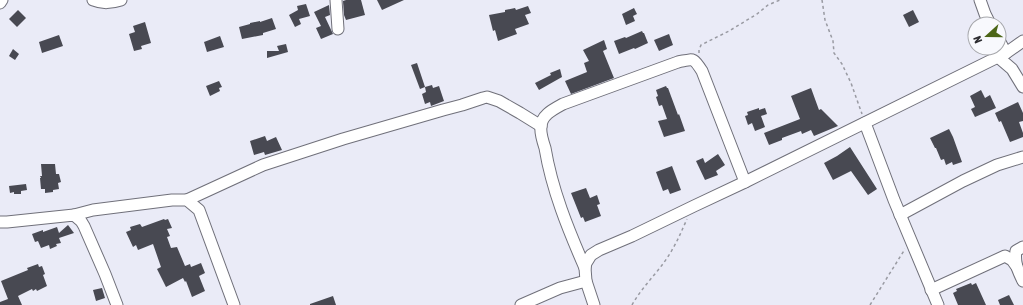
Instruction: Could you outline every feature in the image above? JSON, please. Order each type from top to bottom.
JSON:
[{"type":"street","points":[[93,0],[110,3],[121,0]]},
{"type":"street","points":[[336,0],[338,29]]},
{"type":"street","points":[[980,0],[986,16]]},
{"type":"street","points":[[1007,52],[1023,41]]},
{"type":"street","points":[[584,268],[592,255],[599,250],[632,236],[745,182],[1000,56]]},
{"type":"street","points":[[1003,56],[1023,87]]},
{"type":"street","points":[[594,305],[586,281],[584,268],[570,235],[546,157],[540,126],[545,116],[552,109],[678,62],[690,59],[696,61],[701,68],[745,182]]},
{"type":"street","points":[[0,233],[4,222],[74,215],[94,210],[172,200],[187,200],[263,165],[343,139],[487,97],[499,101],[540,126]]},
{"type":"street","points":[[865,123],[900,215],[938,305]]},
{"type":"street","points":[[900,215],[997,165],[1023,157]]},
{"type":"street","points":[[187,200],[199,210],[234,305]]},
{"type":"street","points":[[74,215],[84,226],[105,274],[116,305]]},
{"type":"street","points":[[932,290],[1019,249]]},
{"type":"street","points":[[1019,249],[1015,259],[1023,281]]},
{"type":"street","points":[[1005,256],[1012,260],[1017,267]]},
{"type":"street","points":[[521,305],[560,288],[586,281]]},
{"type":"path","points":[[701,68],[699,50],[701,45],[757,14],[768,5],[780,0]]},
{"type":"path","points":[[822,0],[825,20],[834,41],[834,53],[842,64],[851,83],[865,123]]},
{"type":"path","points":[[632,305],[672,250],[694,206]]},
{"type":"path","points":[[870,305],[911,239]]},
{"type":"building","points":[[361,0],[365,15],[346,20],[343,1]]},
{"type":"building","points":[[377,0],[404,0],[382,10]]},
{"type":"building","points":[[306,4],[310,16],[299,19],[301,24],[295,27],[289,15],[298,10],[297,6]]},
{"type":"building","points":[[329,5],[330,15],[325,17],[333,34],[321,39],[316,28],[321,26],[314,12]]},
{"type":"building","points":[[528,6],[531,13],[525,15],[529,24],[515,29],[517,34],[498,41],[495,30],[493,31],[489,15],[505,12],[505,10],[515,8],[516,10]]},
{"type":"building","points":[[634,8],[637,14],[633,16],[635,21],[626,25],[622,14]]},
{"type":"building","points":[[18,10],[26,18],[17,27],[9,19]]},
{"type":"building","points":[[913,10],[919,22],[909,27],[903,15]]},
{"type":"building","points":[[272,18],[276,29],[263,33],[263,35],[242,39],[239,27]]},
{"type":"building","points":[[145,22],[151,43],[141,46],[142,49],[134,51],[129,34],[135,32],[133,26]]},
{"type":"building","points":[[642,31],[648,43],[619,54],[614,41],[625,37],[626,38]]},
{"type":"building","points":[[669,34],[673,45],[659,51],[654,40]]},
{"type":"building","points":[[59,35],[63,46],[42,53],[39,42]]},
{"type":"building","points":[[220,36],[224,47],[207,52],[204,42]]},
{"type":"building","points":[[604,40],[607,49],[603,51],[614,78],[571,94],[565,81],[587,72],[584,63],[589,61],[583,50]]},
{"type":"building","points":[[286,44],[288,52],[267,58],[267,51],[279,51],[277,46]]},
{"type":"building","points":[[13,49],[19,54],[15,60],[9,56]]},
{"type":"building","points":[[417,63],[425,87],[420,89],[411,65]]},
{"type":"building","points":[[560,69],[562,77],[539,90],[535,83],[551,75],[550,73]]},
{"type":"building","points":[[219,81],[222,87],[219,88],[220,91],[210,96],[206,86]]},
{"type":"building","points":[[432,85],[433,88],[439,86],[444,101],[431,106],[430,102],[425,104],[422,94],[426,92],[425,87]]},
{"type":"building","points":[[666,86],[685,131],[664,137],[658,121],[667,119],[662,105],[659,106],[656,97],[658,96],[656,90]]},
{"type":"building","points":[[811,88],[819,110],[821,109],[838,126],[814,136],[811,130],[802,134],[801,131],[782,138],[782,140],[769,145],[764,133],[800,119],[791,96]]},
{"type":"building","points":[[981,90],[985,98],[990,95],[996,108],[975,117],[971,109],[975,107],[970,96]]},
{"type":"building","points":[[1018,102],[1023,113],[1023,121],[1019,122],[1023,137],[1010,142],[1001,121],[999,122],[995,113]]},
{"type":"building","points":[[759,108],[759,110],[765,108],[767,114],[761,116],[765,127],[755,131],[752,123],[748,125],[745,116],[748,115],[747,112]]},
{"type":"building","points":[[949,129],[962,162],[953,165],[952,162],[946,165],[944,159],[941,160],[930,138]]},
{"type":"building","points":[[265,136],[267,141],[276,137],[282,150],[265,155],[264,152],[254,155],[250,141]]},
{"type":"building","points":[[850,147],[877,189],[868,195],[851,171],[833,180],[824,163]]},
{"type":"building","points":[[718,154],[725,165],[716,171],[718,175],[705,180],[696,161],[703,158],[705,163]]},
{"type":"building","points":[[41,164],[55,164],[56,174],[59,174],[61,182],[58,183],[59,189],[53,190],[53,192],[45,193],[45,189],[41,189]]},
{"type":"building","points":[[672,166],[681,190],[670,194],[668,189],[663,191],[656,172]]},
{"type":"building","points":[[26,184],[27,190],[21,191],[21,194],[14,194],[14,192],[10,193],[9,186]]},
{"type":"building","points":[[586,188],[590,198],[597,195],[600,204],[597,205],[601,216],[585,222],[583,217],[581,218],[571,193]]},
{"type":"building","points":[[168,219],[172,228],[167,229],[170,236],[167,237],[171,248],[177,247],[185,266],[190,264],[191,267],[201,263],[205,273],[199,276],[205,291],[192,297],[186,281],[185,282],[183,278],[166,287],[157,269],[161,267],[153,244],[138,250],[136,245],[133,247],[126,232],[131,230],[130,227],[140,224],[142,227]]},
{"type":"building","points":[[68,225],[74,233],[59,238],[61,243],[56,244],[57,246],[50,249],[49,245],[41,248],[38,241],[35,242],[32,234],[57,227],[59,233]]},
{"type":"building","points":[[38,264],[39,267],[42,266],[45,274],[43,275],[47,286],[37,291],[36,289],[33,291],[32,289],[18,296],[22,305],[0,305],[0,302],[8,299],[1,281],[28,270],[27,268]]},
{"type":"building","points":[[971,283],[972,285],[976,283],[986,305],[958,305],[953,293],[957,291],[956,289]]},
{"type":"building","points":[[102,288],[105,298],[96,301],[93,290]]},
{"type":"building","points":[[1009,295],[1014,305],[1000,305],[998,300]]},
{"type":"building","points":[[333,296],[336,305],[310,305],[310,304]]}]
